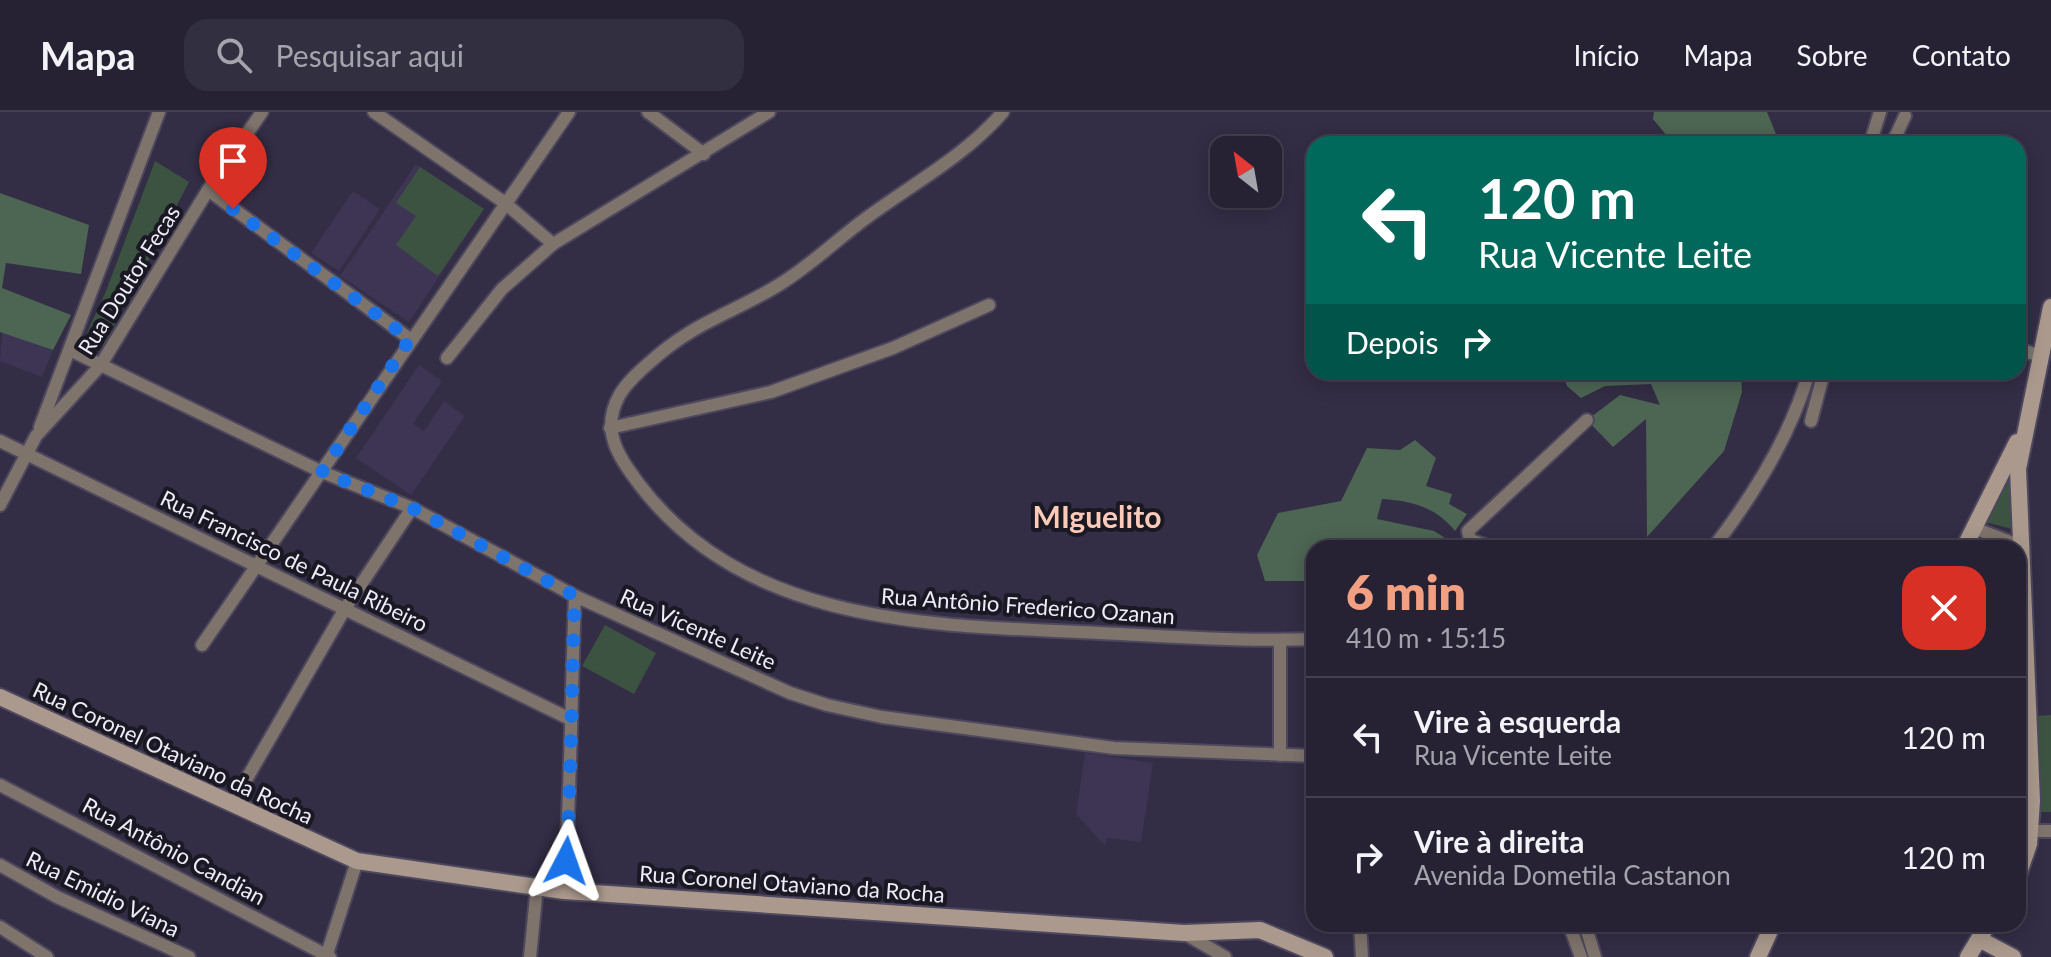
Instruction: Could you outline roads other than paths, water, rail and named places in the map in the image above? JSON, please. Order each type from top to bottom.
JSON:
[{"type":"street","points":[[36,436],[159,112]]},
{"type":"street","name":"Rua Doutor Fecas","points":[[0,505],[36,436],[100,366],[208,190],[262,112]]},
{"type":"street","points":[[374,112],[505,203],[553,244]]},
{"type":"street","points":[[202,645],[569,112]]},
{"type":"street","points":[[648,112],[704,154]]},
{"type":"street","points":[[447,358],[502,289],[553,244],[769,112]]},
{"type":"street","points":[[989,305],[893,348],[771,392],[610,428],[619,395],[673,341],[792,276],[864,219],[961,154],[1003,112]]},
{"type":"street","points":[[1872,136],[1880,112]]},
{"type":"street","points":[[1896,136],[1905,116]]},
{"type":"street","points":[[208,190],[410,339]]},
{"type":"street","points":[[2021,540],[2018,469],[2051,307]]},
{"type":"street","name":"Rua Vicente Leite","points":[[70,350],[322,472],[412,508],[575,596],[790,693],[853,713],[1114,748],[1306,756]]},
{"type":"street","points":[[2026,351],[2041,354]]},
{"type":"street","points":[[1719,540],[1736,518],[1790,424],[1806,380]]},
{"type":"street","points":[[1811,421],[1822,380]]},
{"type":"street","points":[[1470,540],[1468,531],[1587,420]]},
{"type":"street","points":[[1968,540],[2027,421]]},
{"type":"street","name":"Rua Antônio Frederico Ozanan","points":[[610,428],[612,442],[644,491],[684,530],[765,582],[841,611],[974,627],[1280,641],[1306,639]]},
{"type":"street","name":"Rua Francisco de Paula Ribeiro","points":[[0,441],[256,567],[346,607],[570,719]]},
{"type":"street","points":[[232,804],[346,607],[412,508]]},
{"type":"street","points":[[1974,528],[2005,540]]},
{"type":"street","points":[[564,891],[572,774],[570,719],[575,596]]},
{"type":"street","points":[[1280,641],[1280,755]]},
{"type":"street","name":"Rua Coronel Otaviano da Rocha","points":[[0,697],[357,861],[564,891],[1184,933],[1260,930],[1325,957]]},
{"type":"street","name":"Rua Antônio Candian","points":[[0,785],[215,894],[328,957]]},
{"type":"street","points":[[2026,808],[2031,831],[2026,848]]},
{"type":"street","points":[[2031,831],[2051,831]]},
{"type":"street","points":[[328,957],[357,861]]},
{"type":"street","name":"Rua Emidio Viana","points":[[0,865],[57,897],[189,957]]},
{"type":"street","points":[[530,957],[537,886]]},
{"type":"street","points":[[0,927],[47,957]]},
{"type":"street","points":[[1360,932],[1362,957]]},
{"type":"street","points":[[1572,932],[1581,957]]},
{"type":"street","points":[[1587,932],[1595,957]]},
{"type":"street","points":[[1758,957],[1769,932]]},
{"type":"street","points":[[1968,957],[1983,932]]},
{"type":"street","points":[[1985,932],[2013,957]]},
{"type":"street","points":[[1184,933],[1225,957]]},
{"type":"district","name":"MIguelito","points":[[1097,518]]}]
